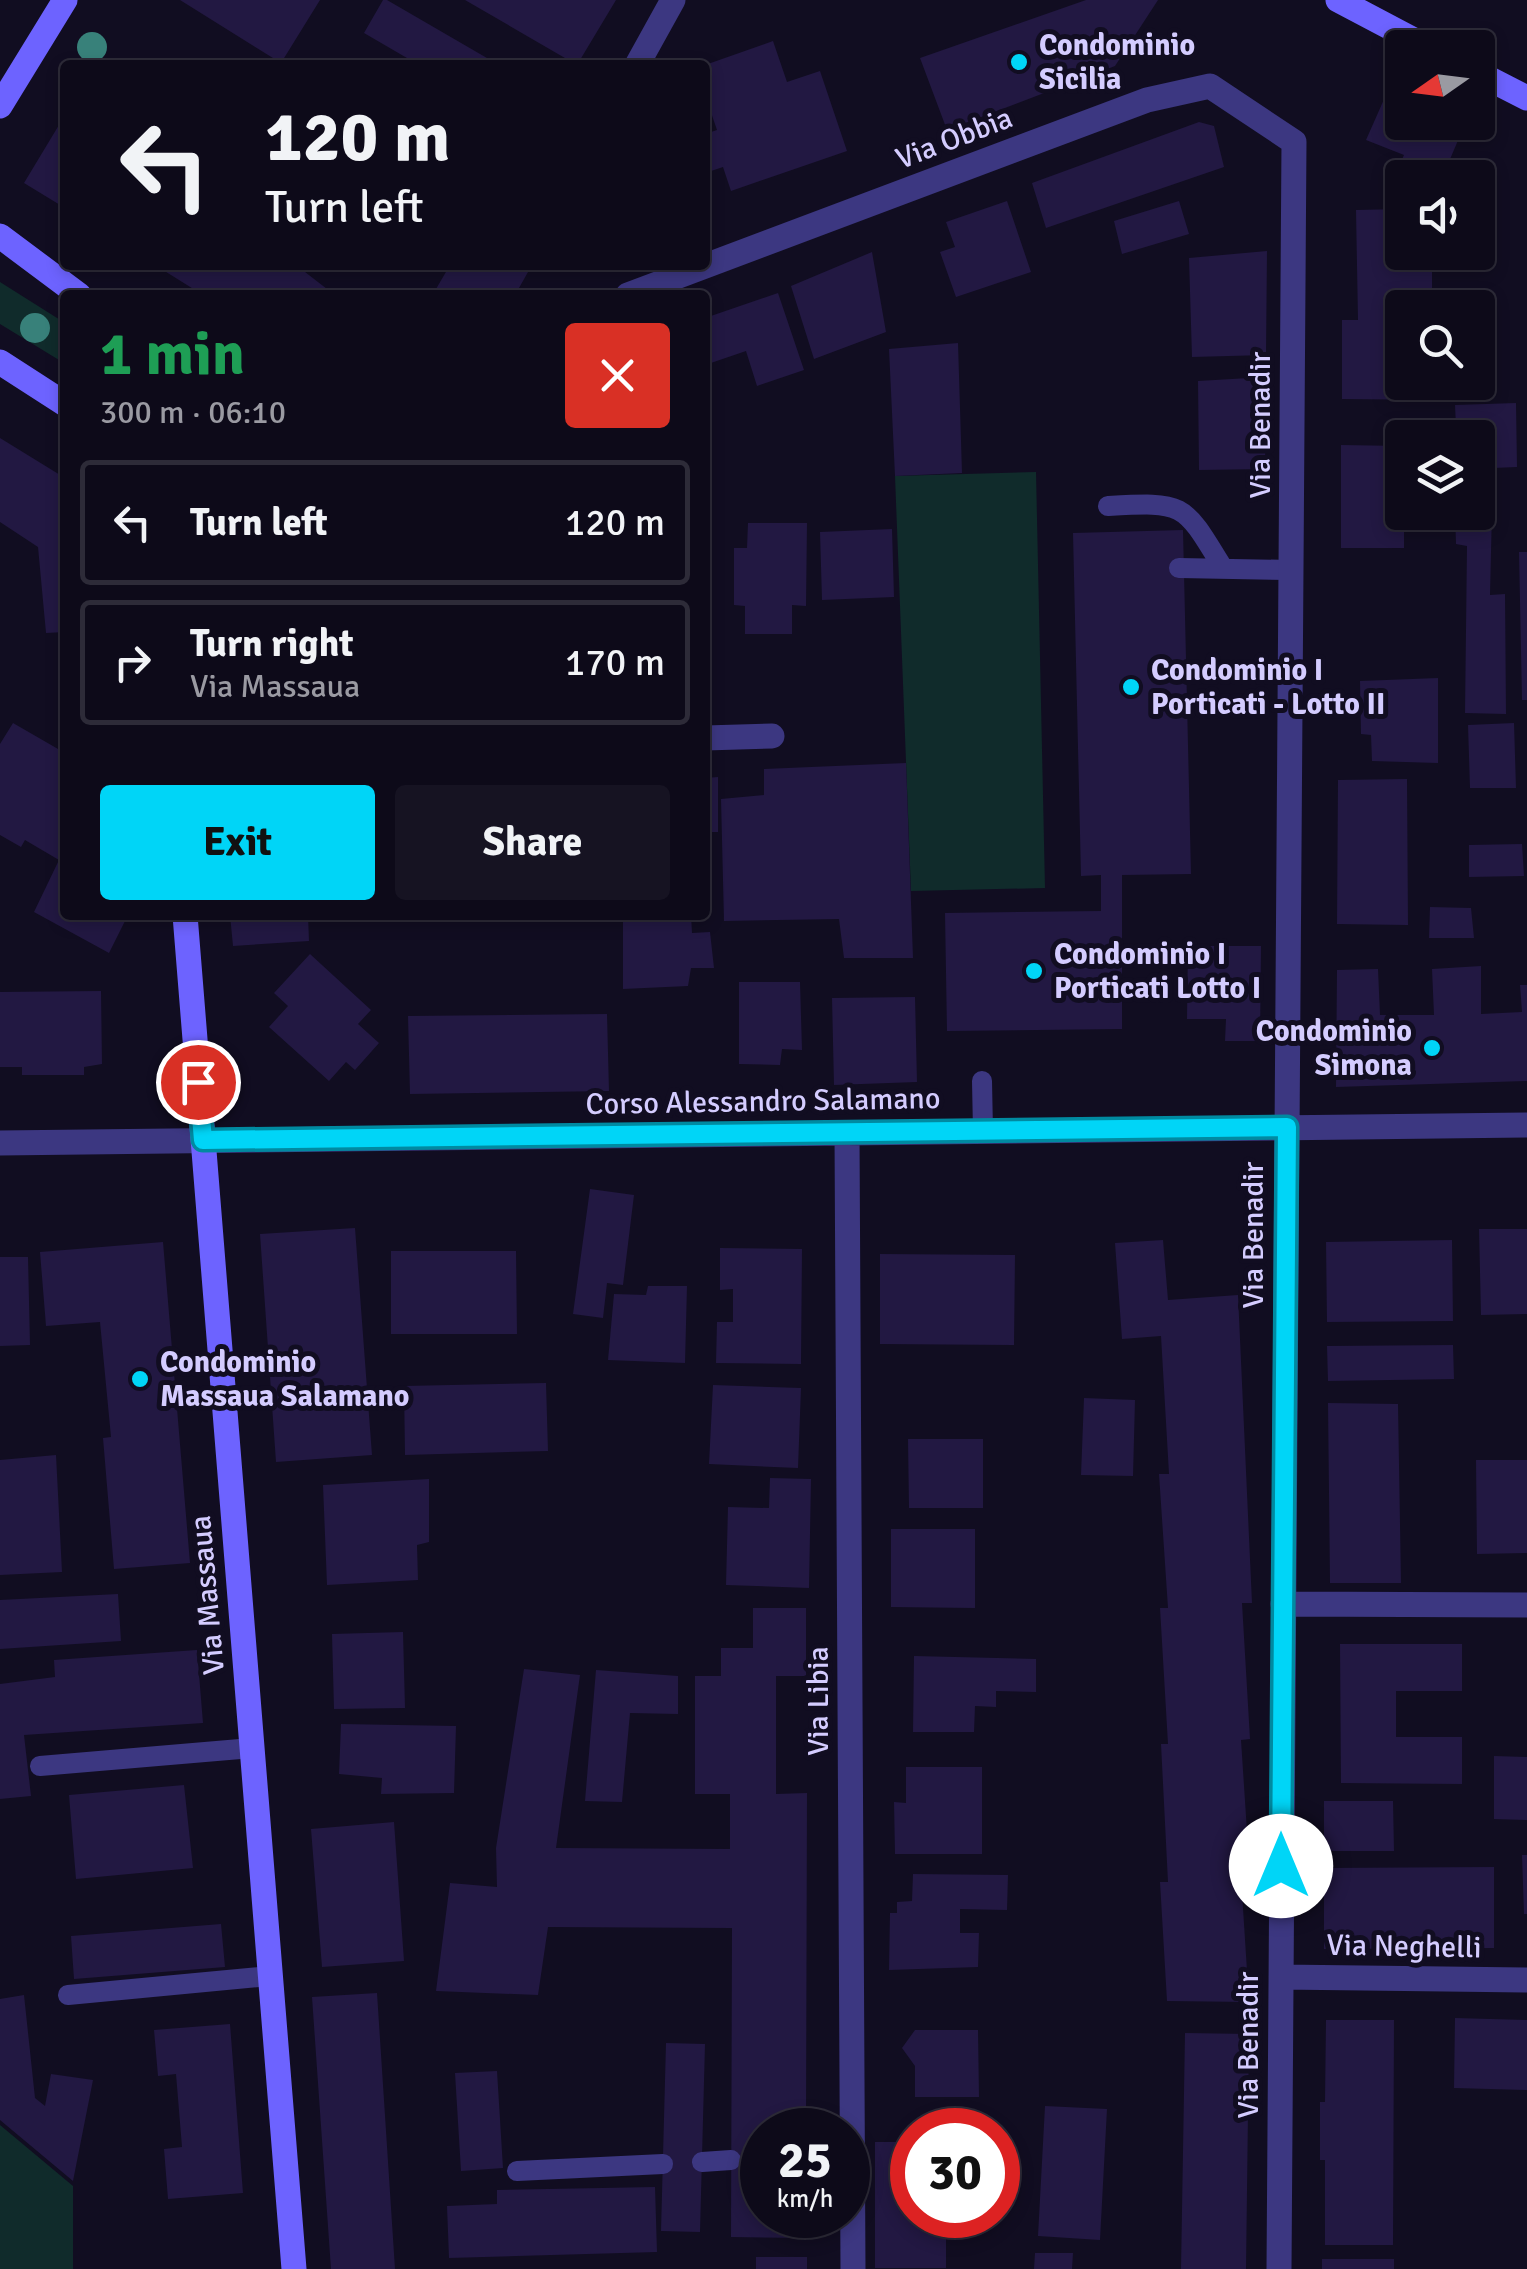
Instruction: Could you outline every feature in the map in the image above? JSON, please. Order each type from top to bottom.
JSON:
[{"type":"street","points":[[0,106],[9,72],[64,0]]},
{"type":"street","points":[[640,60],[673,0]]},
{"type":"street","points":[[1338,0],[1395,30]]},
{"type":"street","points":[[1495,82],[1527,98]]},
{"type":"street","name":"Via Obbia","points":[[710,264],[1146,100],[1210,86],[1294,142]]},
{"type":"street","name":"Via Benadir","points":[[1278,2269],[1294,142]]},
{"type":"street","points":[[0,236],[71,290]]},
{"type":"street","name":"Via Obbia","points":[[641,290],[694,270]]},
{"type":"street","points":[[0,362],[60,401]]},
{"type":"street","points":[[710,738],[772,736]]},
{"type":"street","name":"Via Massaua","points":[[185,920],[294,2269]]},
{"type":"street","name":"Corso Alessandro Salamano","points":[[0,1142],[1527,1125]]},
{"type":"street","name":"Via Libia","points":[[846,1133],[850,2108]]},
{"type":"street","points":[[1283,1604],[1527,1605]]},
{"type":"street","name":"Via Neghelli","points":[[1280,1977],[1527,1980]]},
{"type":"street","name":"Via Libia","points":[[852,2238],[853,2269]]},
{"type":"lane","points":[[1108,506],[1165,503],[1191,515],[1223,568]]},
{"type":"lane","points":[[1179,568],[1291,570]]},
{"type":"lane","points":[[982,1081],[982,1131]]},
{"type":"lane","points":[[40,1766],[252,1748]]},
{"type":"lane","points":[[68,1995],[270,1976]]},
{"type":"lane","points":[[702,2162],[732,2160]]},
{"type":"lane","points":[[517,2171],[663,2164]]},
{"type":"green space","points":[[0,282],[60,320],[60,358],[59,360],[0,324]]},
{"type":"green space","points":[[1036,472],[1045,888],[911,891],[895,476]]},
{"type":"green space","points":[[0,2125],[73,2186],[73,2269],[0,2269]]},
{"type":"building","points":[[180,0],[320,0],[283,60],[276,60]]},
{"type":"building","points":[[383,0],[387,0],[490,60],[410,60],[364,33]]},
{"type":"building","points":[[465,0],[616,0],[580,60],[568,60]]},
{"type":"building","name":"Condominio Sicilia","points":[[1086,0],[1158,0],[1115,66],[947,130],[920,58]]},
{"type":"building","points":[[773,41],[787,82],[820,71],[847,151],[731,191],[723,167],[710,171],[710,132],[717,130],[710,110],[710,63]]},
{"type":"building","points":[[1385,97],[1385,140],[1458,140],[1450,160],[1402,160],[1404,155],[1366,140]]},
{"type":"building","points":[[1199,122],[1214,126],[1224,167],[1046,228],[1032,183]]},
{"type":"building","points":[[60,123],[60,205],[24,183]]},
{"type":"building","points":[[1007,201],[1031,272],[956,297],[940,252],[955,247],[946,222]]},
{"type":"building","points":[[1179,201],[1189,234],[1122,254],[1114,221]]},
{"type":"building","points":[[1385,209],[1385,270],[1432,270],[1432,290],[1385,290],[1385,399],[1342,399],[1342,320],[1358,320],[1356,210]]},
{"type":"building","points":[[1267,251],[1266,355],[1192,357],[1189,258]]},
{"type":"building","points":[[872,252],[886,332],[814,359],[791,286]]},
{"type":"building","points":[[163,270],[302,270],[327,289],[326,290],[195,290]]},
{"type":"building","points":[[447,270],[529,270],[518,290],[436,289]]},
{"type":"building","points":[[778,293],[804,370],[757,386],[746,351],[710,363],[710,316]]},
{"type":"building","points":[[958,343],[962,473],[895,476],[889,349]]},
{"type":"building","points":[[1266,377],[1265,469],[1199,470],[1198,381]]},
{"type":"building","points":[[1516,403],[1517,467],[1495,468],[1495,420],[1456,420],[1455,405]]},
{"type":"building","points":[[0,438],[60,475],[60,632],[46,633],[38,547],[0,522]]},
{"type":"building","points":[[1341,445],[1385,446],[1385,530],[1404,530],[1404,548],[1341,548]]},
{"type":"building","points":[[748,523],[807,523],[806,606],[792,605],[792,634],[745,634],[745,606],[734,605],[734,548],[747,548]]},
{"type":"building","points":[[892,529],[894,597],[822,600],[820,532]]},
{"type":"building","name":"Condominio I Porticati - Lotto II","points":[[1183,530],[1191,874],[1122,875],[1122,1029],[947,1031],[945,913],[1101,911],[1101,875],[1081,876],[1073,533]]},
{"type":"building","points":[[1456,530],[1492,530],[1490,595],[1505,594],[1506,714],[1465,713],[1467,546],[1456,544]]},
{"type":"building","points":[[1519,552],[1527,552],[1527,700],[1522,700]]},
{"type":"building","points":[[1438,678],[1438,763],[1372,761],[1371,735],[1361,734],[1360,681]]},
{"type":"building","points":[[13,723],[60,750],[60,920],[126,920],[109,953],[34,912],[59,860],[25,840],[21,847],[0,835],[0,744]]},
{"type":"building","points":[[1514,723],[1516,788],[1470,788],[1468,725]]},
{"type":"building","points":[[906,763],[913,958],[844,958],[839,919],[724,921],[721,799],[764,795],[764,769]]},
{"type":"building","points":[[718,777],[718,832],[710,832],[710,778]]},
{"type":"building","points":[[1407,779],[1408,925],[1337,924],[1338,780]]},
{"type":"building","points":[[1522,844],[1524,876],[1469,877],[1469,845]]},
{"type":"building","points":[[1430,907],[1471,908],[1474,938],[1429,938]]},
{"type":"building","points":[[230,920],[308,920],[309,941],[233,946]]},
{"type":"building","points":[[623,920],[691,920],[692,933],[710,932],[714,968],[691,968],[688,986],[623,989]]},
{"type":"building","points":[[1188,946],[1261,946],[1260,1041],[1225,1041],[1226,1019],[1187,1019]]},
{"type":"building","points":[[310,954],[371,1010],[358,1024],[379,1043],[355,1070],[346,1062],[329,1081],[269,1027],[288,1006],[274,993]]},
{"type":"building","name":"Condominio Simona","points":[[1481,966],[1481,1014],[1522,1012],[1520,985],[1527,985],[1527,1081],[1336,1087],[1337,970],[1378,969],[1380,1015],[1434,1015],[1432,969]]},
{"type":"building","points":[[739,982],[800,982],[802,1050],[782,1049],[780,1065],[739,1064]]},
{"type":"building","points":[[101,991],[102,1064],[84,1067],[84,1075],[22,1075],[22,1067],[0,1067],[0,992]]},
{"type":"building","points":[[915,997],[917,1082],[834,1085],[832,998]]},
{"type":"building","points":[[607,1014],[609,1091],[410,1094],[408,1016]]},
{"type":"building","points":[[590,1189],[634,1195],[623,1285],[607,1283],[603,1318],[573,1314]]},
{"type":"building","points":[[355,1228],[372,1455],[276,1462],[260,1234]]},
{"type":"building","points":[[1479,1229],[1527,1229],[1527,1314],[1481,1315]]},
{"type":"building","points":[[1163,1240],[1168,1300],[1238,1295],[1252,1603],[1242,1603],[1250,1739],[1241,1740],[1250,1877],[1241,1877],[1249,2002],[1167,2001],[1160,1882],[1168,1882],[1161,1744],[1168,1744],[1160,1608],[1168,1608],[1159,1474],[1169,1474],[1161,1336],[1122,1339],[1115,1243]]},
{"type":"building","points":[[1452,1240],[1453,1321],[1327,1322],[1326,1242]]},
{"type":"building","name":"Condominio Massaua Salamano","points":[[163,1242],[190,1563],[114,1569],[103,1438],[111,1437],[100,1322],[46,1326],[40,1252]]},
{"type":"building","points":[[720,1248],[802,1249],[801,1364],[716,1363],[717,1322],[733,1322],[733,1289],[720,1290]]},
{"type":"building","points":[[391,1251],[516,1251],[517,1334],[391,1334]]},
{"type":"building","points":[[880,1254],[1015,1255],[1014,1345],[880,1344]]},
{"type":"building","points":[[0,1257],[28,1257],[30,1345],[0,1346]]},
{"type":"building","points":[[648,1286],[687,1286],[685,1363],[608,1360],[614,1294],[646,1295]]},
{"type":"building","points":[[1453,1345],[1454,1379],[1328,1381],[1327,1346]]},
{"type":"building","points":[[546,1383],[548,1451],[405,1455],[404,1386]]},
{"type":"building","points":[[713,1385],[801,1388],[798,1468],[709,1464]]},
{"type":"building","points":[[1084,1398],[1135,1400],[1133,1476],[1081,1475]]},
{"type":"building","points":[[1328,1403],[1398,1404],[1401,1583],[1330,1583]]},
{"type":"building","points":[[908,1439],[983,1439],[983,1508],[909,1508]]},
{"type":"building","points":[[56,1455],[62,1572],[0,1575],[0,1460]]},
{"type":"building","points":[[1476,1460],[1527,1460],[1527,1553],[1477,1554]]},
{"type":"building","points":[[770,1478],[811,1479],[809,1588],[726,1585],[728,1507],[769,1508]]},
{"type":"building","points":[[429,1479],[429,1542],[417,1545],[418,1580],[327,1585],[323,1485]]},
{"type":"building","points":[[891,1529],[975,1529],[975,1608],[891,1607]]},
{"type":"building","points":[[118,1594],[121,1641],[0,1649],[0,1600]]},
{"type":"building","points":[[753,1608],[806,1608],[806,1676],[776,1676],[776,1794],[807,1793],[806,2108],[740,2108],[740,2237],[731,2237],[732,1928],[548,1927],[538,1995],[436,1991],[450,1883],[497,1887],[496,1848],[524,1669],[580,1675],[556,1848],[730,1849],[730,1794],[695,1794],[695,1676],[721,1676],[721,1648],[753,1648]]},
{"type":"building","points":[[403,1632],[405,1708],[334,1709],[332,1634]]},
{"type":"building","points":[[1340,1644],[1462,1644],[1462,1691],[1396,1691],[1396,1737],[1462,1737],[1462,1784],[1341,1783]]},
{"type":"building","points":[[197,1650],[203,1723],[24,1735],[31,1796],[0,1799],[0,1684],[55,1677],[54,1660]]},
{"type":"building","points":[[914,1656],[1036,1659],[1036,1692],[996,1691],[996,1707],[975,1706],[974,1732],[913,1732]]},
{"type":"building","points":[[596,1670],[678,1676],[678,1714],[630,1713],[622,1802],[585,1801]]},
{"type":"building","points":[[341,1724],[456,1726],[454,1793],[381,1794],[382,1778],[339,1774]]},
{"type":"building","points":[[1494,1756],[1527,1757],[1527,1820],[1494,1819]]},
{"type":"building","points":[[906,1767],[982,1767],[982,1854],[895,1854],[894,1802],[906,1803]]},
{"type":"building","points":[[184,1785],[193,1868],[76,1879],[69,1795]]},
{"type":"building","points":[[1324,1801],[1393,1801],[1394,1851],[1324,1851]]},
{"type":"building","points":[[394,1822],[404,1961],[322,1967],[311,1829]]},
{"type":"building","points":[[1522,1855],[1527,1855],[1527,1914],[1524,1914]]},
{"type":"building","points":[[1494,1867],[1494,1948],[1324,1949],[1324,1868]]},
{"type":"building","points":[[913,1874],[1008,1875],[1007,1910],[960,1909],[960,1933],[979,1933],[978,1967],[889,1970],[890,1913],[897,1913],[897,1902],[912,1901]]},
{"type":"building","points":[[221,1924],[225,1967],[74,1979],[71,1936]]},
{"type":"building","points":[[377,1993],[395,2269],[331,2269],[312,1997]]},
{"type":"building","points":[[24,1995],[35,2098],[45,2106],[51,2074],[93,2080],[73,2181],[0,2120],[0,1999]]},
{"type":"building","points":[[1455,2018],[1527,2020],[1527,2090],[1454,2088]]},
{"type":"building","points":[[1326,2020],[1394,2020],[1393,2245],[1325,2245],[1320,2102],[1325,2102]]},
{"type":"building","points":[[230,2024],[243,2193],[168,2199],[164,2149],[182,2147],[176,2074],[158,2076],[154,2030]]},
{"type":"building","points":[[915,2030],[978,2030],[979,2097],[915,2097],[915,2066],[902,2048]]},
{"type":"building","points":[[1185,2033],[1249,2034],[1246,2269],[1181,2269]]},
{"type":"building","points":[[666,2043],[705,2044],[700,2232],[661,2231]]},
{"type":"building","points":[[497,2071],[503,2168],[461,2171],[455,2073]]},
{"type":"building","points":[[1045,2106],[1107,2109],[1100,2240],[1038,2236]]},
{"type":"building","points":[[875,2142],[890,2142],[890,2238],[946,2238],[946,2268],[875,2268]]},
{"type":"building","points":[[655,2187],[657,2252],[449,2258],[447,2206],[497,2204],[497,2190]]},
{"type":"building","points":[[1035,2253],[1073,2253],[1072,2269],[1034,2269]]},
{"type":"building","points":[[756,2257],[807,2257],[807,2269],[756,2269]]},
{"type":"building","points":[[1322,2259],[1394,2259],[1394,2269],[1322,2269]]},
{"type":"place","name":"Condominio Sicilia","points":[[1019,62]]},
{"type":"place","name":"Condominio I Porticati - Lotto II","points":[[1131,687]]},
{"type":"place","name":"Condominio I Porticati Lotto I","points":[[1034,971]]},
{"type":"place","name":"Condominio Simona","points":[[1432,1048]]},
{"type":"place","name":"Condominio Massaua Salamano","points":[[140,1379]]},
{"type":"route","points":[[198,1082],[203,1140],[1287,1127],[1281,1866]]}]
